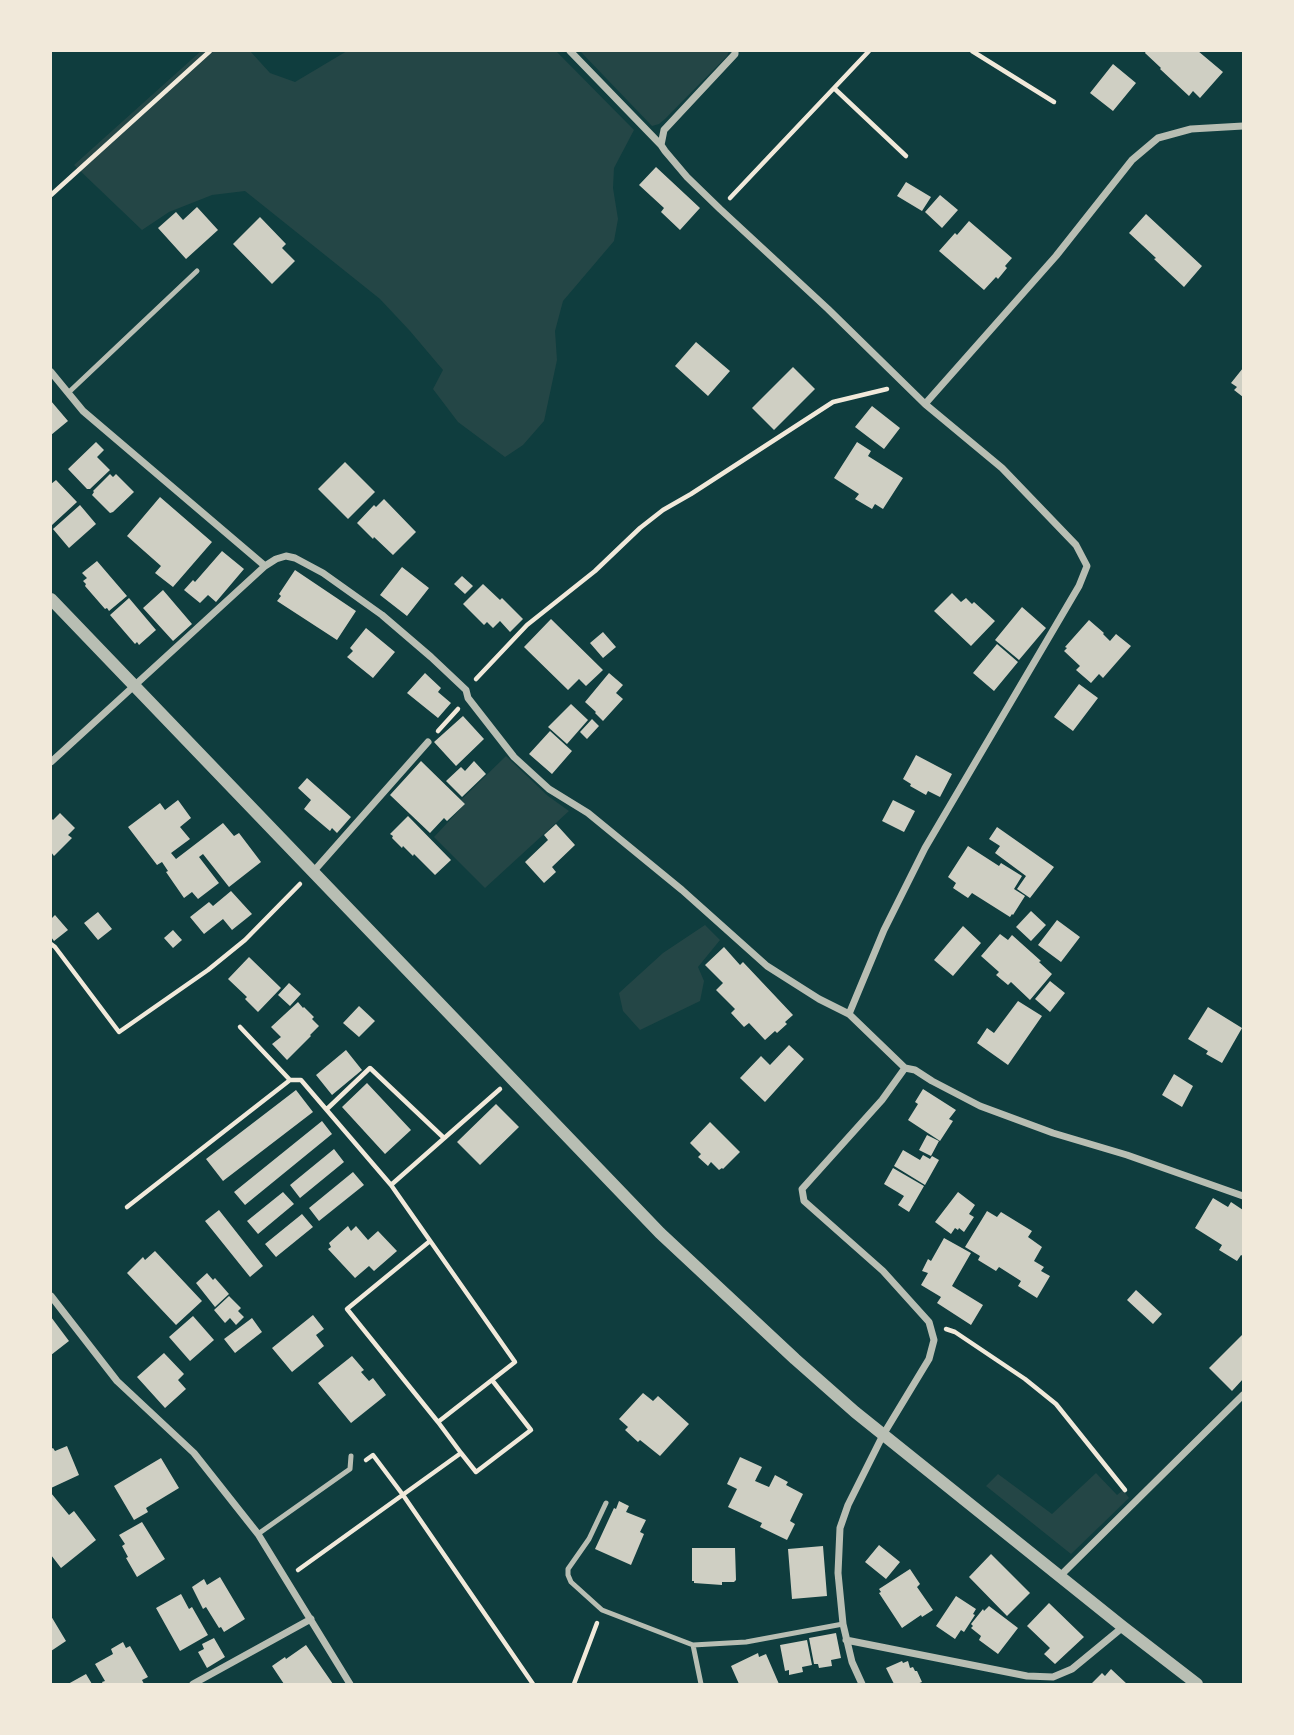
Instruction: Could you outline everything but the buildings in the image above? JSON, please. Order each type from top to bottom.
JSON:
[{"type":"street","points":[[570,51],[720,209],[925,404],[1002,468],[1076,545],[1087,566],[1079,586],[925,849],[884,930],[849,1014]]},
{"type":"street","points":[[662,145],[663,130],[735,51]]},
{"type":"street","points":[[925,404],[1056,256],[1132,160],[1158,138],[1191,129],[1243,126]]},
{"type":"street","points":[[51,372],[83,411],[265,566]]},
{"type":"street","points":[[51,762],[265,566],[286,556],[295,558],[323,573],[382,615],[431,657],[467,694],[514,757],[549,789],[589,813],[682,890],[767,966],[819,999],[849,1014],[905,1068],[915,1070],[979,1106],[1243,1196]]},
{"type":"street","points":[[51,599],[660,1233],[883,1435],[1197,1684]]},
{"type":"street","points":[[313,872],[428,742]]},
{"type":"street","points":[[862,1684],[852,1662],[843,1623],[838,1573],[840,1528],[848,1505],[883,1435],[929,1359],[934,1340],[929,1322],[883,1271],[804,1201],[802,1189],[882,1100],[905,1068]]},
{"type":"street","points":[[51,1296],[117,1381],[194,1452],[258,1534],[350,1684]]},
{"type":"street","points":[[1060,1576],[1243,1395]]},
{"type":"street","points":[[193,1684],[311,1619]]},
{"type":"street","points":[[846,1640],[1027,1676],[1053,1676],[1072,1669],[1124,1627]]},
{"type":"lane","points":[[68,393],[197,271]]},
{"type":"lane","points":[[258,1534],[350,1469],[351,1456]]},
{"type":"lane","points":[[606,1503],[589,1539],[568,1569],[572,1582],[602,1610],[693,1645],[746,1642],[843,1623]]},
{"type":"lane","points":[[693,1645],[701,1684]]},
{"type":"path","points":[[51,195],[210,51]]},
{"type":"path","points":[[720,209],[869,51]]},
{"type":"path","points":[[972,51],[1054,102]]},
{"type":"path","points":[[835,89],[906,156]]},
{"type":"path","points":[[428,742],[527,625],[595,571],[663,510],[833,402],[907,385]]},
{"type":"path","points":[[51,944],[119,1031],[208,970],[245,940],[300,883]]},
{"type":"path","points":[[240,1027],[290,1080]]},
{"type":"path","points":[[327,1109],[370,1068],[444,1138]]},
{"type":"path","points":[[391,1185],[511,1079]]},
{"type":"path","points":[[127,1207],[290,1080],[301,1080],[391,1185],[515,1362],[438,1422]]},
{"type":"path","points":[[430,1241],[347,1309],[476,1472],[531,1430],[492,1380]]},
{"type":"path","points":[[929,1322],[955,1332],[1025,1379],[1055,1404],[1135,1501]]},
{"type":"path","points":[[295,1573],[461,1453]]},
{"type":"path","points":[[350,1469],[373,1455],[533,1684]]},
{"type":"path","points":[[574,1684],[602,1610]]},
{"type":"shaded area","points":[[201,51],[250,51],[270,73],[295,82],[347,51],[556,51],[634,130],[614,168],[613,188],[618,219],[614,241],[563,301],[555,331],[557,360],[544,421],[523,445],[505,457],[458,422],[433,389],[443,370],[410,331],[380,299],[245,191],[212,195],[169,212],[142,230],[74,165]]},
{"type":"shaded area","points":[[580,51],[729,51],[665,119],[652,126]]},
{"type":"shaded area","points":[[506,756],[548,796],[569,811],[485,888],[434,837],[465,804],[461,800]]},
{"type":"shaded area","points":[[705,925],[720,940],[698,967],[704,981],[700,1001],[640,1030],[623,1011],[619,993],[663,953]]},
{"type":"shaded area","points":[[1096,1473],[1117,1495],[1123,1490],[1129,1498],[1071,1554],[986,1486],[998,1474],[1052,1514]]}]
